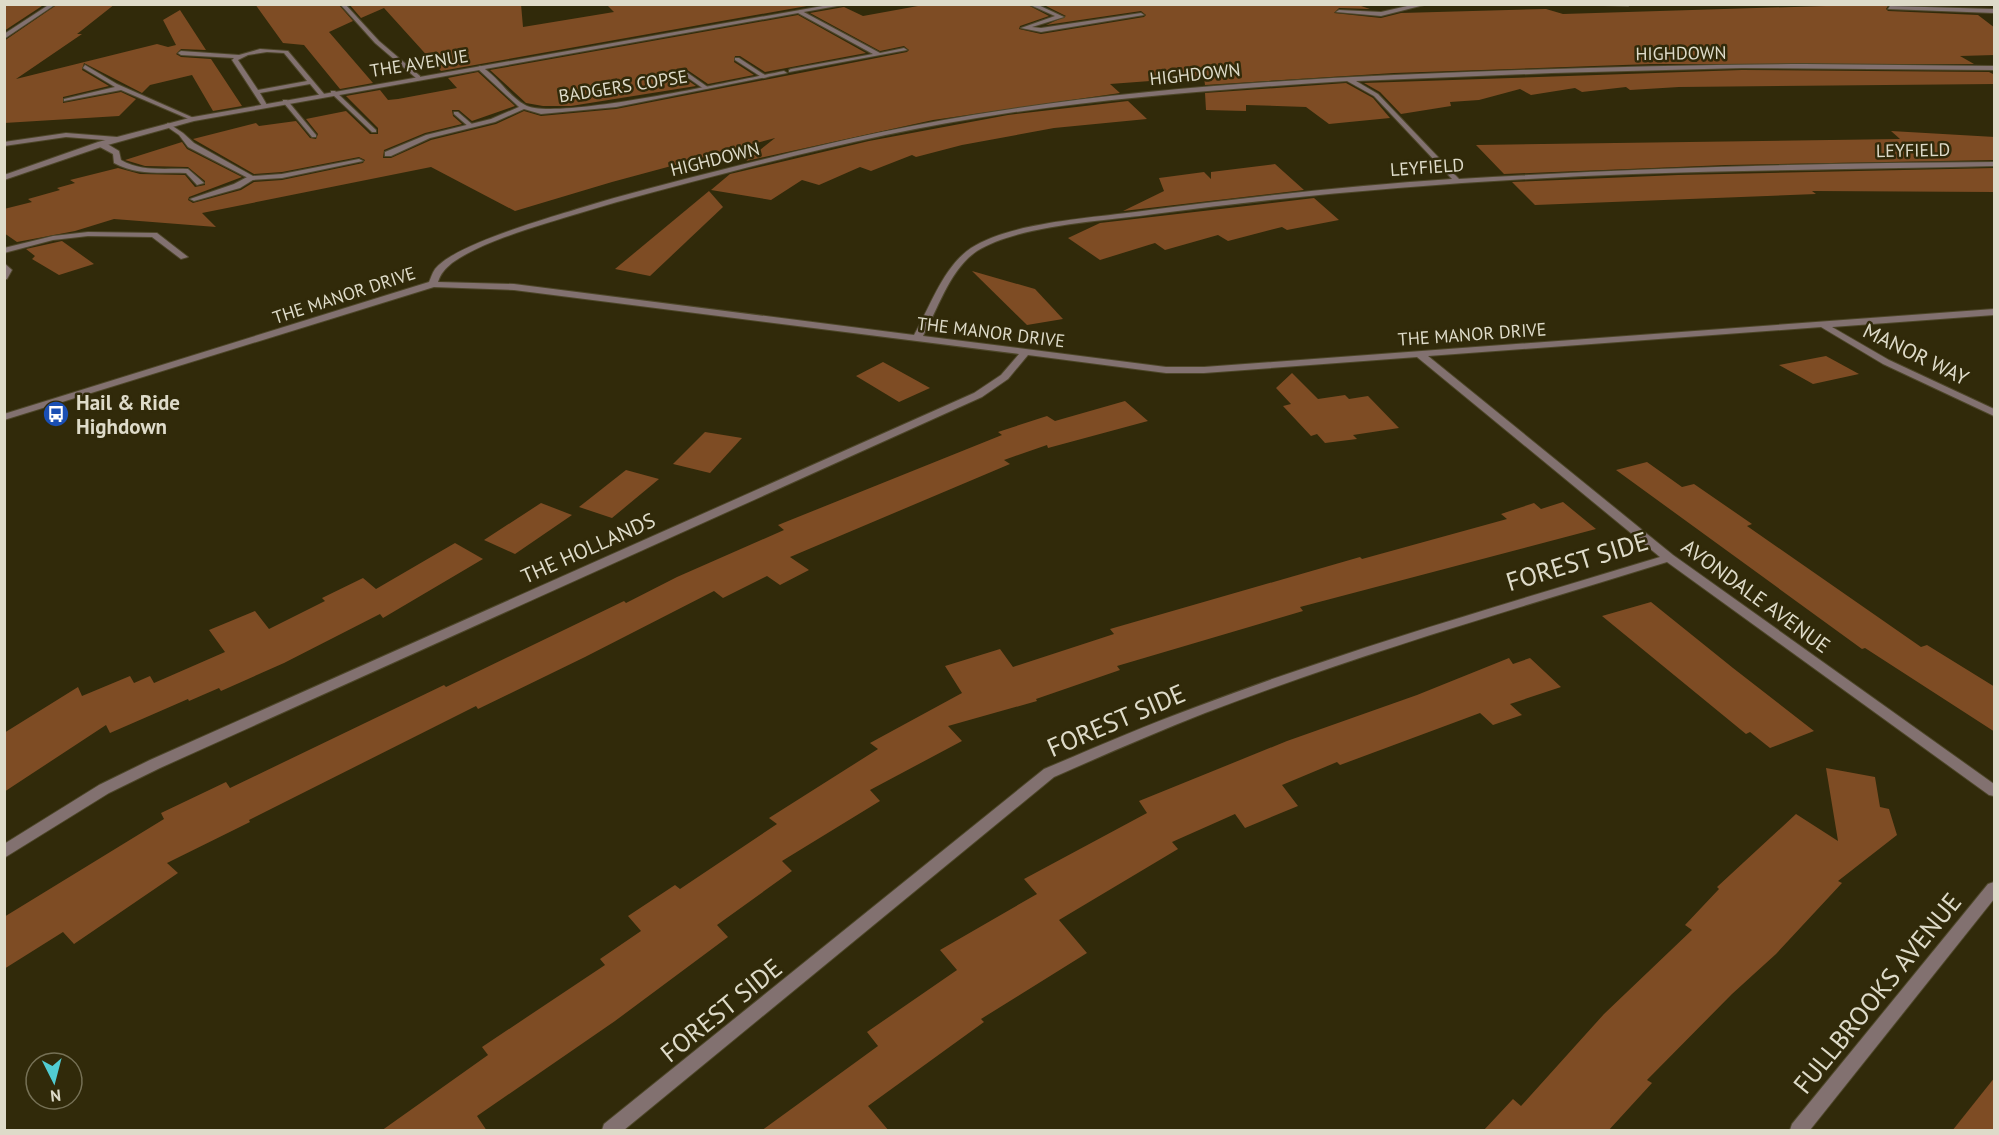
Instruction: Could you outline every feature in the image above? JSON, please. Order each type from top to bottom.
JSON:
[{"type":"street","points":[[4,37],[54,4]]},
{"type":"street","points":[[342,4],[377,42],[418,77]]},
{"type":"street","name":"THE AVENUE","points":[[4,178],[117,139],[193,119],[418,77],[846,4]]},
{"type":"street","points":[[1030,4],[1078,25]]},
{"type":"street","points":[[1339,12],[1381,14],[1426,4]]},
{"type":"street","points":[[1580,4],[1628,4]]},
{"type":"street","points":[[1890,8],[1995,11]]},
{"type":"street","points":[[800,12],[878,54]]},
{"type":"street","points":[[1059,17],[1024,28],[1034,31],[1141,15]]},
{"type":"street","name":"BADGERS COPSE","points":[[523,107],[542,112],[574,111],[904,50]]},
{"type":"street","points":[[181,53],[238,56],[264,51],[286,52],[322,94]]},
{"type":"street","points":[[238,56],[235,60],[264,105]]},
{"type":"street","points":[[737,59],[765,77]]},
{"type":"street","name":"HIGHDOWN","points":[[433,284],[440,268],[451,260],[560,216],[664,187],[888,132],[1067,103],[1225,85],[1347,78],[1795,65],[1995,68]]},
{"type":"street","points":[[85,67],[122,88],[193,119]]},
{"type":"street","points":[[388,154],[429,136],[499,119],[523,107],[480,68]]},
{"type":"street","points":[[682,72],[706,88]]},
{"type":"street","points":[[1347,78],[1376,95],[1456,179]]},
{"type":"street","points":[[257,92],[312,82]]},
{"type":"street","points":[[66,100],[122,88]]},
{"type":"street","points":[[333,93],[374,130]]},
{"type":"street","points":[[285,101],[314,136]]},
{"type":"street","points":[[456,112],[471,126]]},
{"type":"street","points":[[168,125],[182,134],[191,145],[252,178]]},
{"type":"street","points":[[4,144],[66,135],[117,139]]},
{"type":"street","points":[[101,144],[116,153],[117,161],[128,169],[149,173],[188,171],[200,183]]},
{"type":"street","points":[[194,199],[237,186],[252,178],[282,176],[359,161]]},
{"type":"street","name":"LEYFIELD","points":[[918,339],[962,261],[971,252],[996,240],[1069,224],[1249,199],[1456,179],[1768,167],[1995,164]]},
{"type":"street","points":[[4,252],[53,238],[88,234],[154,235],[184,257]]},
{"type":"street","points":[[4,265],[8,270],[4,277]]},
{"type":"street","name":"THE MANOR DRIVE","points":[[4,417],[433,284],[514,287],[1166,370],[1204,370],[1420,355],[1995,312]]},
{"type":"street","name":"MANOR WAY","points":[[1823,325],[1886,362],[1995,413]]},
{"type":"street","name":"THE HOLLANDS","points":[[4,852],[104,789],[155,764],[978,395],[1000,382],[1013,370],[1025,353]]},
{"type":"street","name":"AVONDALE AVENUE","points":[[1420,355],[1669,558],[1995,791]]},
{"type":"street","name":"FOREST SIDE","points":[[611,1131],[1049,773],[1160,725],[1362,654],[1669,558]]},
{"type":"street","name":"FULLBROOKS AVENUE","points":[[1799,1131],[1995,888]]},
{"type":"building","points":[[4,4],[45,4],[4,31]]},
{"type":"building","points":[[58,4],[115,4],[77,34],[82,34],[16,79],[157,44],[168,47],[176,45],[163,20],[180,10],[206,50],[181,49],[176,54],[181,57],[211,59],[242,106],[213,111],[192,75],[150,85],[142,93],[84,63],[82,70],[109,86],[63,97],[63,103],[121,92],[136,99],[119,116],[4,123],[4,41]]},
{"type":"building","points":[[255,4],[338,4],[353,21],[329,32],[373,83],[340,89],[304,45],[283,43]]},
{"type":"building","points":[[349,4],[521,4],[523,27],[614,12],[606,4],[818,4],[441,71],[384,8],[361,18]]},
{"type":"building","points":[[929,4],[1026,4],[1049,16],[1020,26],[1019,29],[1041,34],[1146,15],[1141,11],[1046,25],[1066,16],[1042,4],[1355,4],[1370,9],[1339,8],[1334,13],[1381,18],[1401,13],[1546,9],[1563,14],[1889,4],[1886,9],[1888,11],[1978,15],[1995,28],[1995,55],[1960,56],[1974,64],[1651,64],[1394,73],[1205,85],[1204,77],[1110,84],[1120,93],[933,120],[746,161],[775,138],[515,211],[431,167],[202,213],[216,227],[114,219],[75,231],[17,242],[4,233],[4,209],[32,202],[28,199],[75,183],[70,180],[118,168],[140,174],[185,175],[195,187],[205,185],[205,181],[188,167],[145,166],[125,160],[182,142],[187,149],[242,177],[189,197],[188,200],[193,203],[241,190],[254,182],[282,180],[363,163],[365,160],[359,157],[282,172],[254,174],[193,139],[256,123],[259,126],[296,121],[310,138],[316,139],[318,134],[306,119],[346,111],[370,134],[378,134],[378,128],[346,96],[380,90],[388,100],[398,99],[457,88],[448,78],[478,72],[515,106],[472,121],[459,110],[452,110],[453,116],[462,124],[425,133],[384,150],[383,158],[391,158],[431,140],[496,124],[524,111],[541,116],[616,109],[907,52],[909,50],[904,46],[880,51],[810,13],[844,7],[863,16]]},
{"type":"building","points":[[798,15],[866,53],[765,72],[740,56],[735,56],[734,62],[754,75],[708,84],[686,69],[681,69],[680,75],[696,86],[571,106],[543,106],[526,103],[490,70]]},
{"type":"building","points":[[1742,70],[1989,72],[1995,75],[1995,84],[1679,87],[1630,90],[1626,87],[1582,92],[1575,88],[1531,95],[1520,89],[1479,100],[1450,102],[1451,106],[1401,114],[1380,92],[1364,83]]},
{"type":"building","points":[[1346,83],[1373,98],[1390,118],[1329,124],[1306,107],[1246,105],[1246,111],[1206,110],[1205,93]]},
{"type":"building","points":[[1128,101],[1147,119],[1054,128],[962,145],[916,157],[912,155],[871,171],[860,167],[819,185],[802,180],[771,200],[711,190],[730,174],[869,141],[1008,115]]},
{"type":"building","points":[[1891,131],[1995,137],[1995,160],[1726,165],[1504,174],[1476,145],[1900,139]]},
{"type":"building","points":[[1275,164],[1304,190],[1123,211],[1164,191],[1159,178],[1204,172],[1211,179],[1211,172]]},
{"type":"building","points":[[1995,168],[1995,192],[1812,191],[1816,194],[1535,205],[1512,182],[1678,175]]},
{"type":"building","points":[[709,191],[723,207],[650,276],[615,269]]},
{"type":"building","points":[[1314,198],[1339,220],[1287,230],[1282,227],[1228,241],[1218,235],[1165,250],[1155,243],[1100,260],[1068,238],[1100,223]]},
{"type":"building","points":[[62,241],[94,264],[59,275],[32,259],[35,256],[26,249]]},
{"type":"building","points":[[972,271],[1035,289],[1063,319],[1027,325]]},
{"type":"building","points":[[1826,356],[1859,374],[1813,384],[1779,365]]},
{"type":"building","points":[[883,362],[930,388],[899,402],[856,376]]},
{"type":"building","points":[[1292,373],[1318,399],[1345,395],[1349,399],[1368,396],[1399,428],[1353,435],[1357,439],[1325,443],[1317,434],[1311,436],[1283,406],[1291,404],[1276,388]]},
{"type":"building","points":[[1125,401],[1148,421],[1048,448],[1047,445],[1004,460],[1010,464],[790,557],[809,570],[780,585],[767,576],[723,598],[714,591],[478,709],[476,706],[167,863],[178,873],[74,944],[63,932],[4,969],[4,917],[164,819],[161,813],[226,782],[230,788],[624,601],[626,603],[677,577],[784,530],[778,525],[1002,435],[998,432],[1047,416],[1055,421]]},
{"type":"building","points":[[705,432],[742,438],[710,473],[673,464]]},
{"type":"building","points":[[1647,462],[1682,487],[1694,484],[1752,524],[1747,526],[1921,647],[1927,645],[1995,687],[1995,732],[1865,648],[1862,649],[1616,470]]},
{"type":"building","points":[[626,470],[659,479],[612,518],[579,507]]},
{"type":"building","points":[[1563,502],[1596,529],[1300,607],[1303,611],[1117,666],[1120,670],[1036,699],[1037,701],[948,726],[962,741],[870,790],[880,801],[782,861],[792,871],[717,925],[728,937],[615,1021],[477,1116],[487,1131],[381,1131],[488,1055],[482,1047],[605,965],[600,959],[641,931],[628,916],[675,885],[680,889],[777,824],[769,818],[878,749],[870,743],[962,693],[945,666],[1000,649],[1013,667],[1114,634],[1110,629],[1360,557],[1362,559],[1507,519],[1501,514],[1534,503],[1541,509]]},
{"type":"building","points":[[541,503],[572,515],[515,554],[484,540]]},
{"type":"building","points":[[455,543],[483,559],[383,618],[380,614],[284,663],[221,691],[219,688],[189,701],[188,699],[110,733],[106,725],[4,792],[4,733],[78,687],[82,696],[130,676],[134,683],[150,676],[154,683],[225,652],[209,630],[255,611],[269,629],[325,601],[322,598],[363,578],[376,589]]},
{"type":"building","points":[[1651,602],[1814,731],[1770,748],[1750,732],[1746,734],[1602,616]]},
{"type":"building","points":[[1509,658],[1513,664],[1530,658],[1561,687],[1510,704],[1522,715],[1493,725],[1480,713],[1340,765],[1337,762],[1282,785],[1298,806],[1245,828],[1235,814],[1172,842],[1178,849],[1059,920],[1087,953],[981,1019],[984,1022],[868,1106],[889,1131],[761,1131],[878,1046],[867,1032],[957,970],[940,950],[1037,894],[1024,879],[1147,813],[1139,801],[1287,741],[1417,695]]},
{"type":"building","points":[[1826,768],[1875,777],[1880,807],[1889,809],[1897,835],[1838,881],[1842,883],[1776,954],[1732,994],[1647,1080],[1652,1083],[1608,1131],[1483,1131],[1513,1099],[1521,1106],[1604,1014],[1692,930],[1685,925],[1719,889],[1717,887],[1796,814],[1838,841]]},
{"type":"building","points":[[1995,1077],[1995,1131],[1952,1131]]},
{"type":"place","name":"Hail & Ride Highdown","points":[[56,414]]}]
